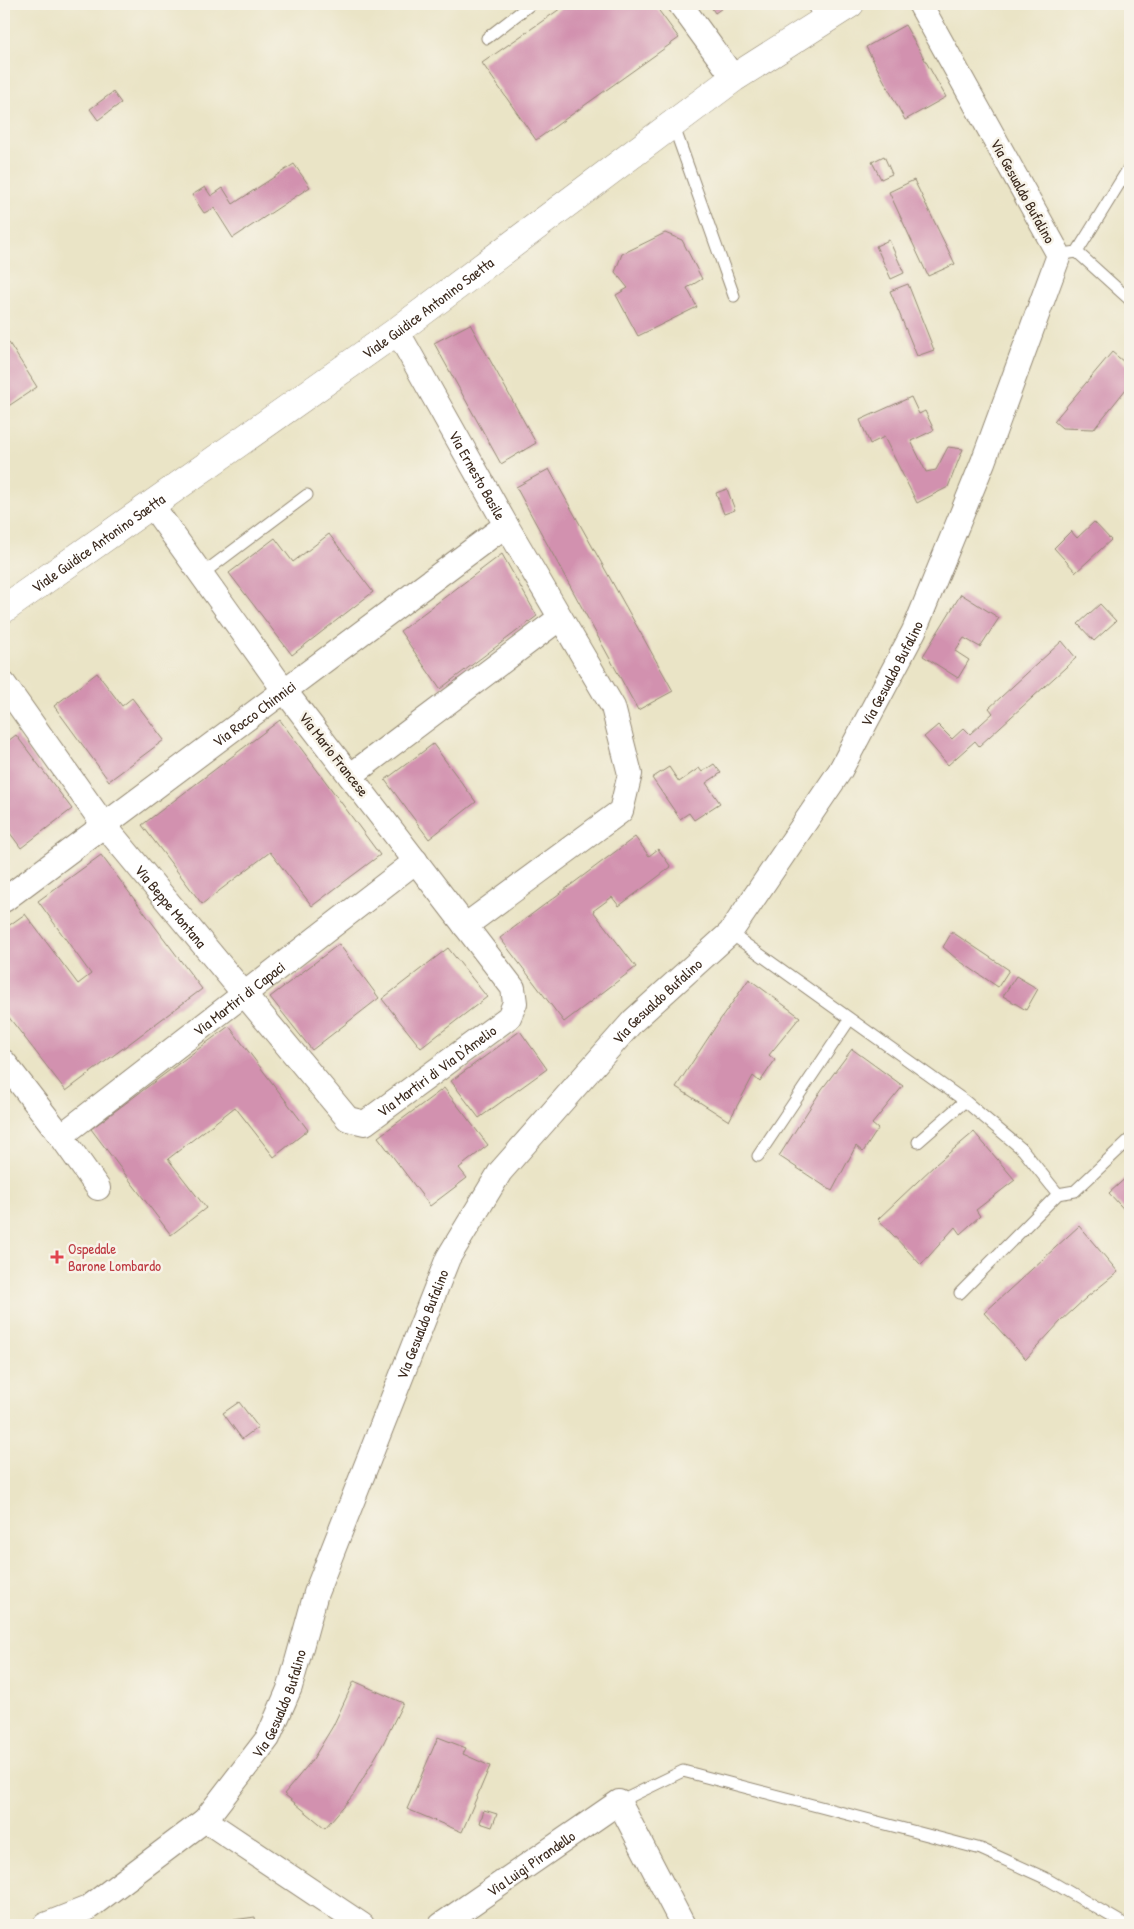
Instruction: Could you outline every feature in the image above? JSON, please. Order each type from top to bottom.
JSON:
[{"type":"main road","name":"Viale Guidice Antonino Saetta","points":[[4,609],[397,331],[734,78],[817,13],[850,4]]},
{"type":"street","points":[[680,4],[734,78]]},
{"type":"street","name":"Via Gesualdo Bufalino","points":[[44,1925],[88,1908],[205,1820],[268,1738],[290,1687],[316,1593],[448,1258],[500,1172],[633,1021],[730,933],[840,771],[914,631],[1068,254],[920,4]]},
{"type":"street","name":"Via Ernesto Basile","points":[[397,331],[506,525],[613,707],[630,774],[621,811],[465,926]]},
{"type":"street","name":"Via Mario Francese","points":[[151,504],[284,690],[513,988],[515,1003]]},
{"type":"street","name":"Via Rocco Chinnici","points":[[4,900],[506,525]]},
{"type":"street","points":[[350,776],[560,618]]},
{"type":"street","name":"Via Beppe Montana","points":[[4,684],[104,824],[348,1119]]},
{"type":"street","name":"Via Martiri di Capaci","points":[[61,1136],[416,862]]},
{"type":"street","name":"Via Martiri di Via D'Amelio","points":[[348,1119],[365,1122],[509,1017],[515,1003]]},
{"type":"street","points":[[4,1062],[98,1188]]},
{"type":"street","points":[[619,1802],[684,1925]]},
{"type":"street","name":"Via Luigi Pirandello","points":[[441,1925],[619,1802]]},
{"type":"street","points":[[205,1820],[362,1925]]},
{"type":"lane","points":[[487,38],[531,4]]},
{"type":"lane","points":[[673,124],[734,296]]},
{"type":"lane","points":[[1130,166],[1068,254],[1130,300]]},
{"type":"lane","points":[[202,574],[307,495]]},
{"type":"lane","points":[[730,933],[965,1101],[1023,1150],[1058,1194]]},
{"type":"lane","points":[[758,1156],[850,1018]]},
{"type":"lane","points":[[918,1142],[965,1101]]},
{"type":"lane","points":[[960,1293],[1058,1194],[1075,1191],[1130,1139]]},
{"type":"lane","points":[[619,1802],[683,1771],[981,1849],[1045,1878],[1126,1925]]},
{"type":"building","points":[[567,4],[654,4],[679,38],[536,140],[482,63]]},
{"type":"building","points":[[709,4],[728,4],[715,13]]},
{"type":"building","points":[[905,25],[946,97],[905,120],[866,47]]},
{"type":"building","points":[[113,92],[121,103],[98,120],[90,109]]},
{"type":"building","points":[[884,156],[892,174],[881,179],[872,162]]},
{"type":"building","points":[[294,164],[310,187],[233,238],[214,208],[204,213],[192,195],[205,187],[211,196],[223,188],[233,204]]},
{"type":"building","points":[[914,180],[955,264],[928,276],[889,192]]},
{"type":"building","points":[[665,233],[682,240],[702,279],[687,288],[697,307],[638,336],[616,295],[628,288],[615,272],[622,254]]},
{"type":"building","points":[[889,240],[904,273],[891,279],[876,246]]},
{"type":"building","points":[[908,284],[934,350],[917,356],[890,291]]},
{"type":"building","points":[[470,324],[536,443],[501,464],[434,343]]},
{"type":"building","points":[[4,335],[37,387],[4,409]]},
{"type":"building","points":[[1112,352],[1130,367],[1130,384],[1094,429],[1062,428],[1054,421]]},
{"type":"building","points":[[911,397],[919,414],[925,411],[934,430],[911,441],[926,472],[936,470],[948,447],[963,449],[948,487],[917,503],[884,437],[870,444],[860,420]]},
{"type":"building","points":[[549,469],[673,691],[638,710],[516,487]]},
{"type":"building","points":[[727,489],[735,510],[724,514],[716,493]]},
{"type":"building","points":[[1094,522],[1111,540],[1076,572],[1054,548],[1071,531],[1077,538]]},
{"type":"building","points":[[329,534],[373,592],[292,655],[229,573],[275,538],[293,562]]},
{"type":"building","points":[[502,554],[537,616],[440,689],[400,631]]},
{"type":"building","points":[[961,594],[999,618],[980,647],[964,638],[955,651],[969,660],[958,678],[923,656]]},
{"type":"building","points":[[1100,604],[1116,621],[1094,641],[1078,624]]},
{"type":"building","points":[[1062,641],[1076,658],[979,746],[975,741],[948,765],[924,737],[938,725],[952,739],[964,728],[970,734],[993,713],[989,708]]},
{"type":"building","points":[[97,673],[122,706],[132,698],[164,740],[109,781],[54,706]]},
{"type":"building","points":[[280,720],[380,855],[312,906],[270,852],[202,904],[142,825]]},
{"type":"building","points":[[16,735],[72,809],[21,848],[4,825],[4,744]]},
{"type":"building","points":[[433,744],[476,802],[429,839],[385,780]]},
{"type":"building","points":[[714,764],[721,773],[706,783],[720,803],[694,820],[689,813],[680,819],[652,778],[669,767],[679,782],[699,768],[702,772]]},
{"type":"building","points":[[635,837],[649,856],[658,849],[671,867],[619,906],[612,897],[593,911],[636,967],[564,1022],[500,938]]},
{"type":"building","points":[[101,855],[202,989],[66,1091],[4,1011],[4,929],[25,914],[78,984],[91,974],[38,901]]},
{"type":"building","points":[[952,932],[1009,970],[998,987],[958,960],[943,947]]},
{"type":"building","points":[[339,944],[379,998],[312,1050],[270,997]]},
{"type":"building","points":[[448,948],[487,997],[421,1048],[382,999]]},
{"type":"building","points":[[1016,976],[1038,989],[1026,1010],[1003,996]]},
{"type":"building","points":[[749,979],[800,1017],[769,1055],[775,1060],[760,1082],[753,1076],[729,1121],[676,1087]]},
{"type":"building","points":[[229,1026],[308,1130],[274,1157],[235,1107],[168,1159],[206,1208],[171,1235],[91,1129]]},
{"type":"building","points":[[520,1031],[547,1069],[479,1118],[451,1081]]},
{"type":"building","points":[[852,1049],[903,1086],[872,1124],[878,1129],[863,1152],[856,1146],[832,1191],[779,1156],[822,1089]]},
{"type":"building","points":[[444,1088],[488,1145],[459,1168],[467,1178],[430,1206],[378,1137]]},
{"type":"building","points":[[974,1132],[1015,1180],[976,1210],[980,1216],[960,1234],[955,1227],[921,1265],[878,1219],[936,1164]]},
{"type":"building","points":[[1130,1174],[1130,1216],[1109,1193]]},
{"type":"building","points":[[1079,1226],[1118,1272],[1061,1321],[1026,1359],[984,1313]]},
{"type":"building","points":[[239,1402],[258,1427],[242,1439],[223,1413]]},
{"type":"building","points":[[354,1681],[403,1703],[383,1744],[354,1794],[325,1828],[284,1794],[313,1759],[333,1726]]},
{"type":"building","points":[[438,1737],[466,1748],[463,1754],[490,1766],[462,1832],[407,1809]]},
{"type":"building","points":[[484,1810],[497,1814],[492,1827],[480,1823]]},
{"type":"building","points":[[255,1917],[256,1925],[204,1925],[204,1924]]},
{"type":"place","name":"Ospedale Barone Lombardo","points":[[57,1257]]}]
